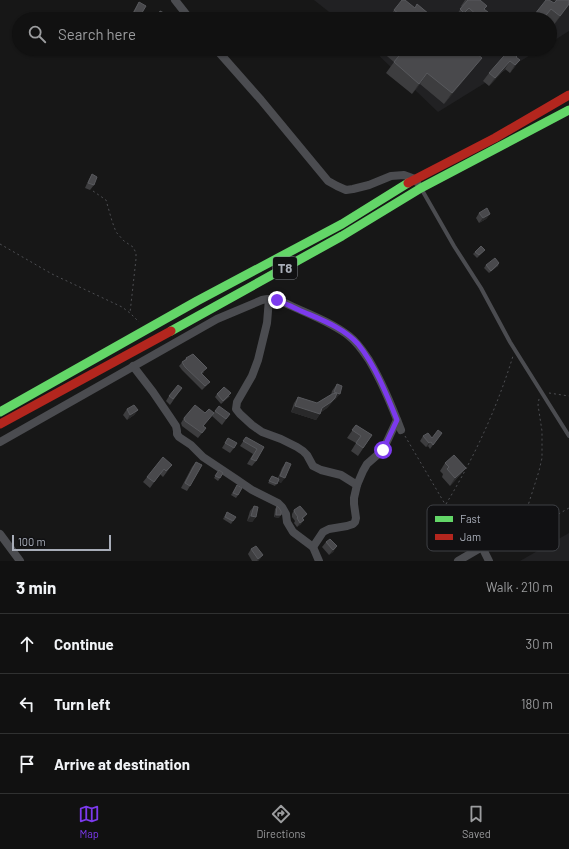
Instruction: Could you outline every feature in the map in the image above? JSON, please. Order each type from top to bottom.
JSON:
[{"type":"main road","points":[[0,412],[146,330],[342,224],[415,179],[495,138],[569,95]]},
{"type":"main road","name":"T8","points":[[0,424],[342,236],[420,188],[569,110]]},
{"type":"street","points":[[175,0],[184,12]]},
{"type":"street","points":[[222,56],[261,100],[328,181],[346,190],[369,185],[391,176],[404,175],[415,179],[420,188]]},
{"type":"street","points":[[269,298],[267,323],[258,360],[252,376],[237,402],[236,409],[252,425],[262,432],[297,447],[307,455],[313,466],[321,470],[341,475],[357,485]]},
{"type":"street","points":[[0,442],[217,319],[269,298],[283,302],[331,324],[357,342],[375,370],[401,430]]},
{"type":"street","points":[[133,366],[176,426],[179,437],[191,445],[203,457],[236,480],[278,503],[286,514],[287,522],[293,532],[313,547],[320,561]]},
{"type":"street","points":[[313,547],[322,532],[329,529],[347,526],[355,522],[354,498],[357,485],[367,464],[383,450],[397,420]]},
{"type":"street","points":[[0,534],[20,561]]},
{"type":"street","points":[[458,561],[475,551]]},
{"type":"street","points":[[484,551],[489,561]]},
{"type":"lane","points":[[420,188],[481,288],[515,350],[569,436]]},
{"type":"path","points":[[93,191],[106,200],[116,232],[124,241],[133,247],[136,253],[130,313]]},
{"type":"path","points":[[0,244],[52,274],[122,307],[130,313],[146,330]]},
{"type":"path","points":[[401,430],[446,505],[461,481],[484,432],[503,388],[515,350]]},
{"type":"path","points":[[528,505],[542,458],[542,431],[538,405],[541,392],[569,396]]},
{"type":"path","points":[[559,514],[569,508]]},
{"type":"shaded area","points":[[314,0],[569,0],[569,31],[557,39],[557,12],[329,12]]},
{"type":"shaded area","points":[[379,56],[529,56],[438,112]]},
{"type":"shaded area","points":[[569,533],[569,561],[520,561],[538,551],[559,551],[559,539]]},
{"type":"building","points":[[402,0],[405,0],[415,8],[417,4],[427,12],[396,12],[394,10]]},
{"type":"building","points":[[468,0],[480,0],[487,6],[484,9],[488,12],[473,12],[469,8],[463,12],[460,9]]},
{"type":"building","points":[[546,0],[554,3],[557,0],[569,0],[569,4],[560,16],[557,12],[551,9],[549,12],[537,12]]},
{"type":"building","points":[[139,2],[146,6],[142,12],[134,12]]},
{"type":"building","points":[[399,56],[480,56],[482,58],[452,93],[427,73],[419,84],[394,62]]},
{"type":"building","points":[[504,56],[517,56],[516,57],[520,60],[515,65],[510,61],[495,78],[489,73]]},
{"type":"building","points":[[92,174],[97,177],[94,185],[88,183]]},
{"type":"building","points":[[487,208],[490,214],[483,218],[479,213]]},
{"type":"building","points":[[481,246],[485,250],[479,255],[475,252]]},
{"type":"building","points":[[495,258],[499,263],[491,271],[486,265]]},
{"type":"building","points":[[193,354],[207,368],[201,373],[210,382],[205,386],[185,367],[182,362]]},
{"type":"building","points":[[337,384],[342,386],[340,394],[334,392]]},
{"type":"building","points":[[178,385],[182,388],[173,399],[169,396]]},
{"type":"building","points":[[224,387],[231,393],[223,401],[217,394]]},
{"type":"building","points":[[337,393],[331,402],[322,408],[320,414],[295,406],[298,397],[317,403],[332,394]]},
{"type":"building","points":[[134,405],[138,410],[130,415],[127,409]]},
{"type":"building","points":[[195,405],[205,413],[209,409],[214,413],[203,426],[206,428],[202,433],[185,421],[184,418]]},
{"type":"building","points":[[219,406],[230,414],[226,419],[215,411]]},
{"type":"building","points":[[356,425],[372,435],[363,448],[356,443],[361,436],[352,430]]},
{"type":"building","points":[[438,430],[442,433],[433,445],[423,436],[428,433],[432,438]]},
{"type":"building","points":[[246,437],[264,447],[256,461],[251,459],[257,449],[243,441]]},
{"type":"building","points":[[228,438],[237,443],[234,448],[225,443]]},
{"type":"building","points":[[454,455],[466,468],[455,478],[447,469],[449,467],[445,463]]},
{"type":"building","points":[[163,457],[172,465],[166,471],[164,469],[154,482],[147,477]]},
{"type":"building","points":[[196,462],[202,465],[190,486],[185,483]]},
{"type":"building","points":[[286,462],[291,464],[285,478],[280,476]]},
{"type":"building","points":[[219,470],[223,473],[220,478],[215,476]]},
{"type":"building","points":[[272,476],[279,479],[277,484],[269,481]]},
{"type":"building","points":[[237,485],[242,488],[238,495],[233,493]]},
{"type":"building","points":[[254,506],[258,507],[256,517],[251,516]]},
{"type":"building","points":[[277,506],[281,511],[281,515],[276,515]]},
{"type":"building","points":[[300,506],[307,514],[302,518],[304,520],[300,523],[294,510]]},
{"type":"building","points":[[227,512],[236,517],[233,521],[225,517]]},
{"type":"building","points":[[330,539],[337,546],[333,550],[326,542]]},
{"type":"building","points":[[256,546],[263,555],[258,559],[251,549]]},
{"type":"traffic: fast","points":[[171,331],[342,236],[421,188],[569,110]]},
{"type":"traffic: fast","points":[[0,412],[197,301],[342,224],[408,183]]},
{"type":"traffic: jam","points":[[408,183],[495,138],[569,95]]},
{"type":"traffic: jam","points":[[0,424],[171,331]]},
{"type":"route","points":[[277,300],[331,324],[350,336],[362,349],[375,370],[397,420],[383,450]]}]
